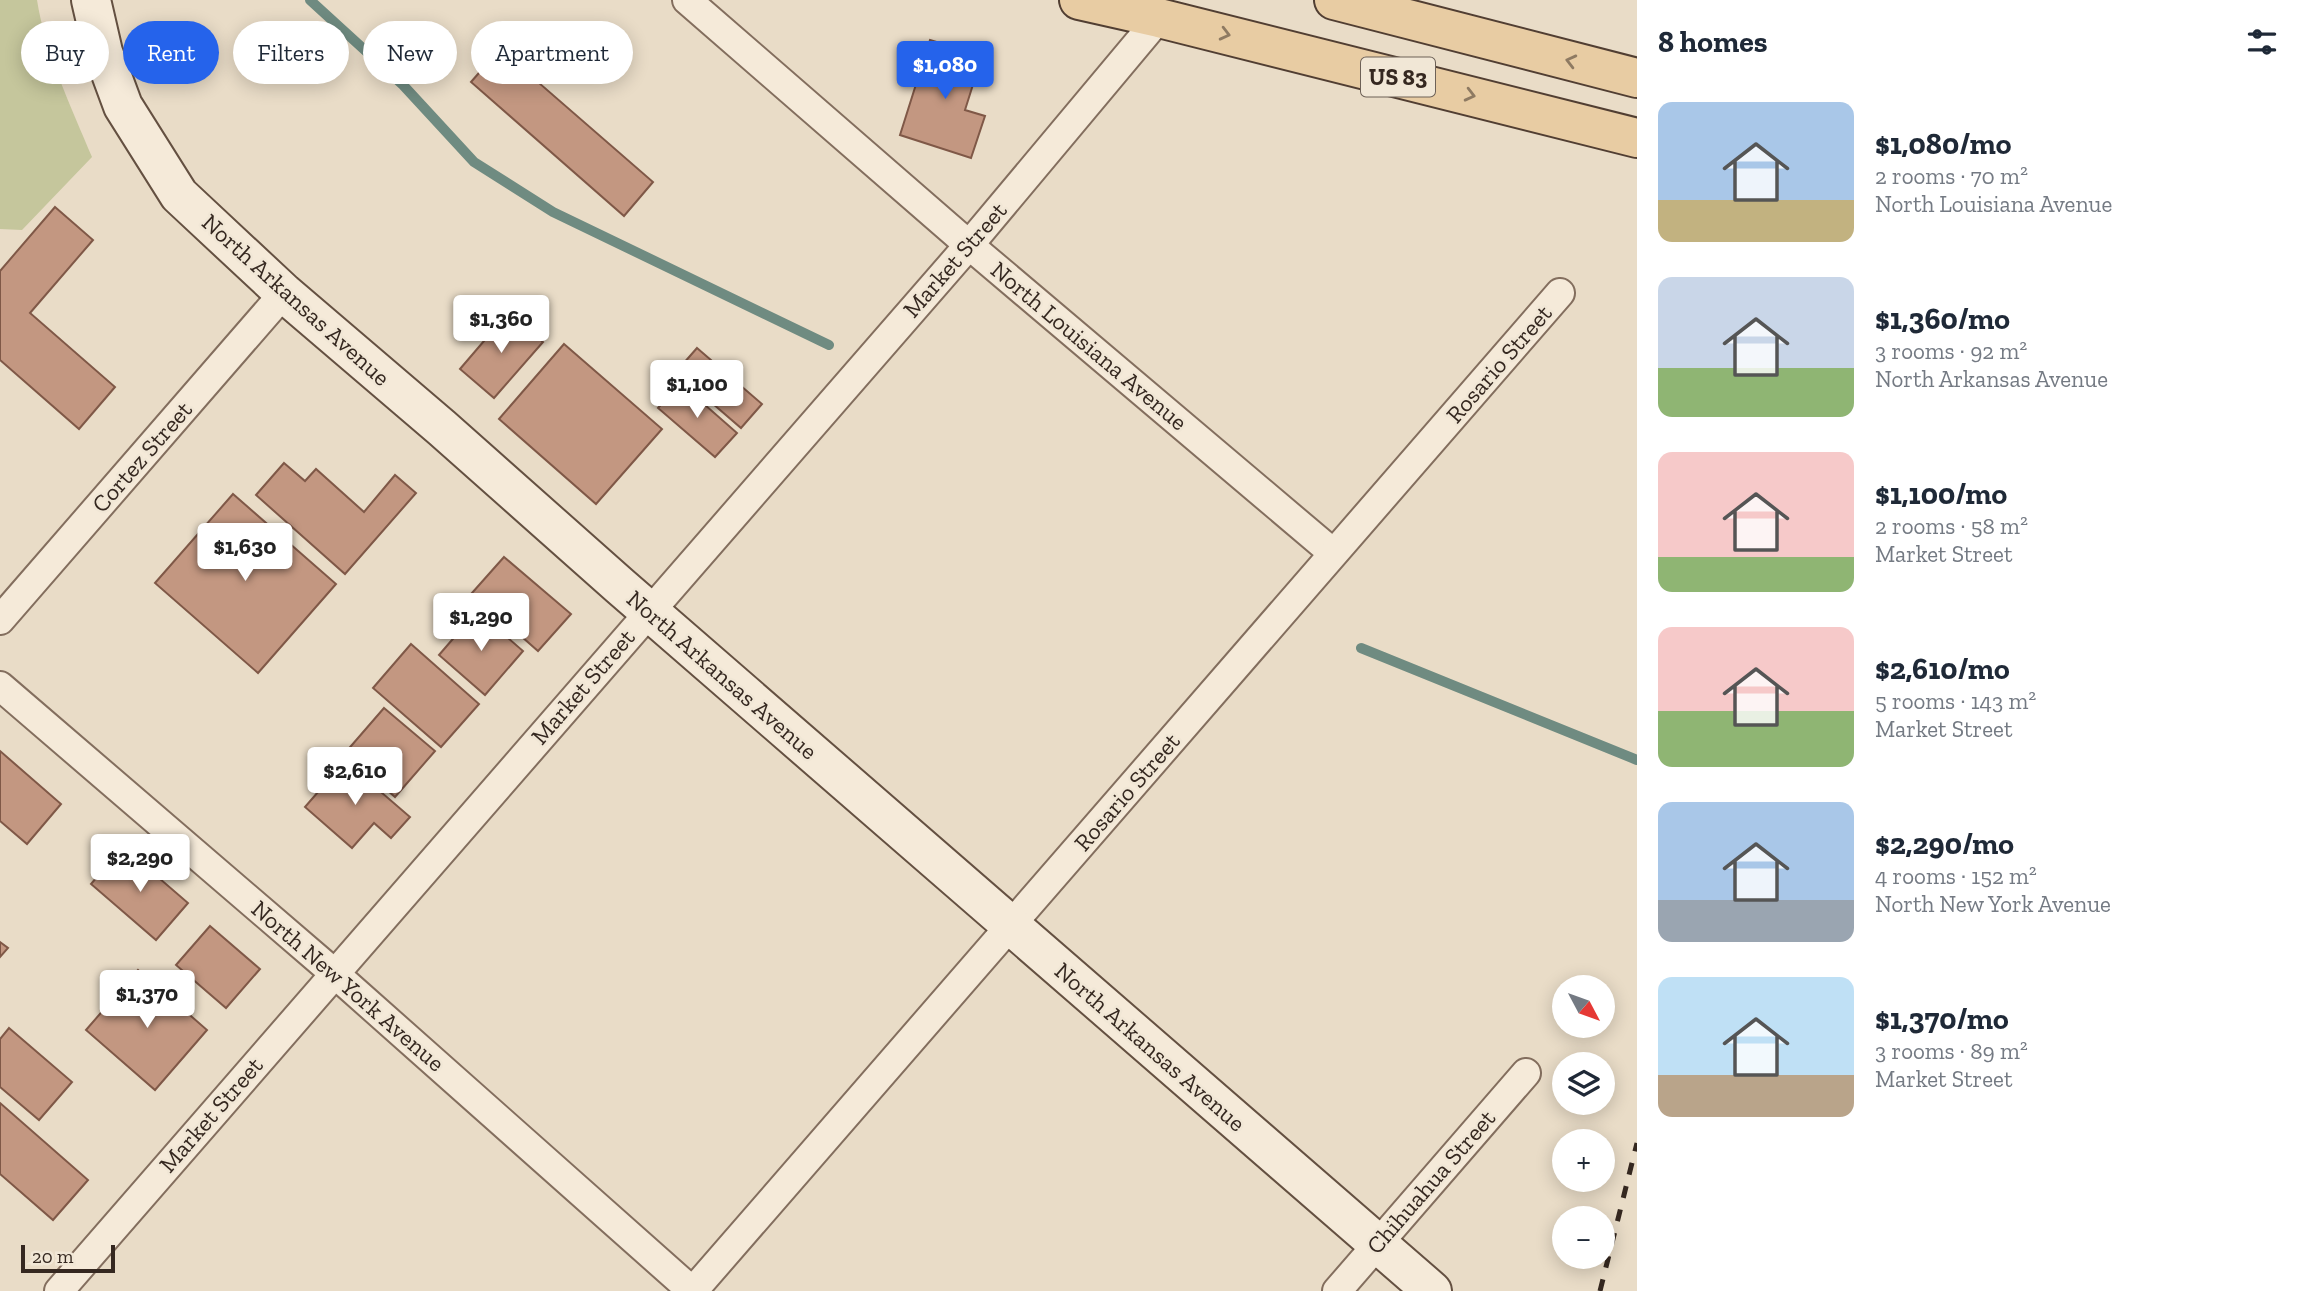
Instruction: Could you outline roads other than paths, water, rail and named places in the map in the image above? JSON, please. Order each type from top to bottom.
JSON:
[{"type":"main road","name":"North Arkansas Avenue","points":[[91,0],[103,52],[123,106],[179,195],[284,293],[1432,1291]]},
{"type":"main road","name":"US 83","points":[[1079,0],[1637,138]]},
{"type":"main road","name":"US 83","points":[[1334,0],[1637,78]]},
{"type":"street","name":"North Louisiana Avenue","points":[[687,0],[969,245],[1333,554]]},
{"type":"street","name":"Market Street","points":[[59,1291],[969,245],[1159,18]]},
{"type":"street","name":"Cortez Street","points":[[0,620],[284,293]]},
{"type":"street","name":"Rosario Street","points":[[693,1291],[1560,293]]},
{"type":"street","name":"North New York Avenue","points":[[0,686],[334,973],[693,1291]]},
{"type":"street","name":"Chihuahua Street","points":[[1337,1291],[1525,1073]]},
{"type":"waterway","points":[[310,0],[403,85],[474,162],[553,212],[829,345]]},
{"type":"waterway","points":[[1361,648],[1637,760]]},
{"type":"railway","points":[[1600,1291],[1637,1143]]}]
